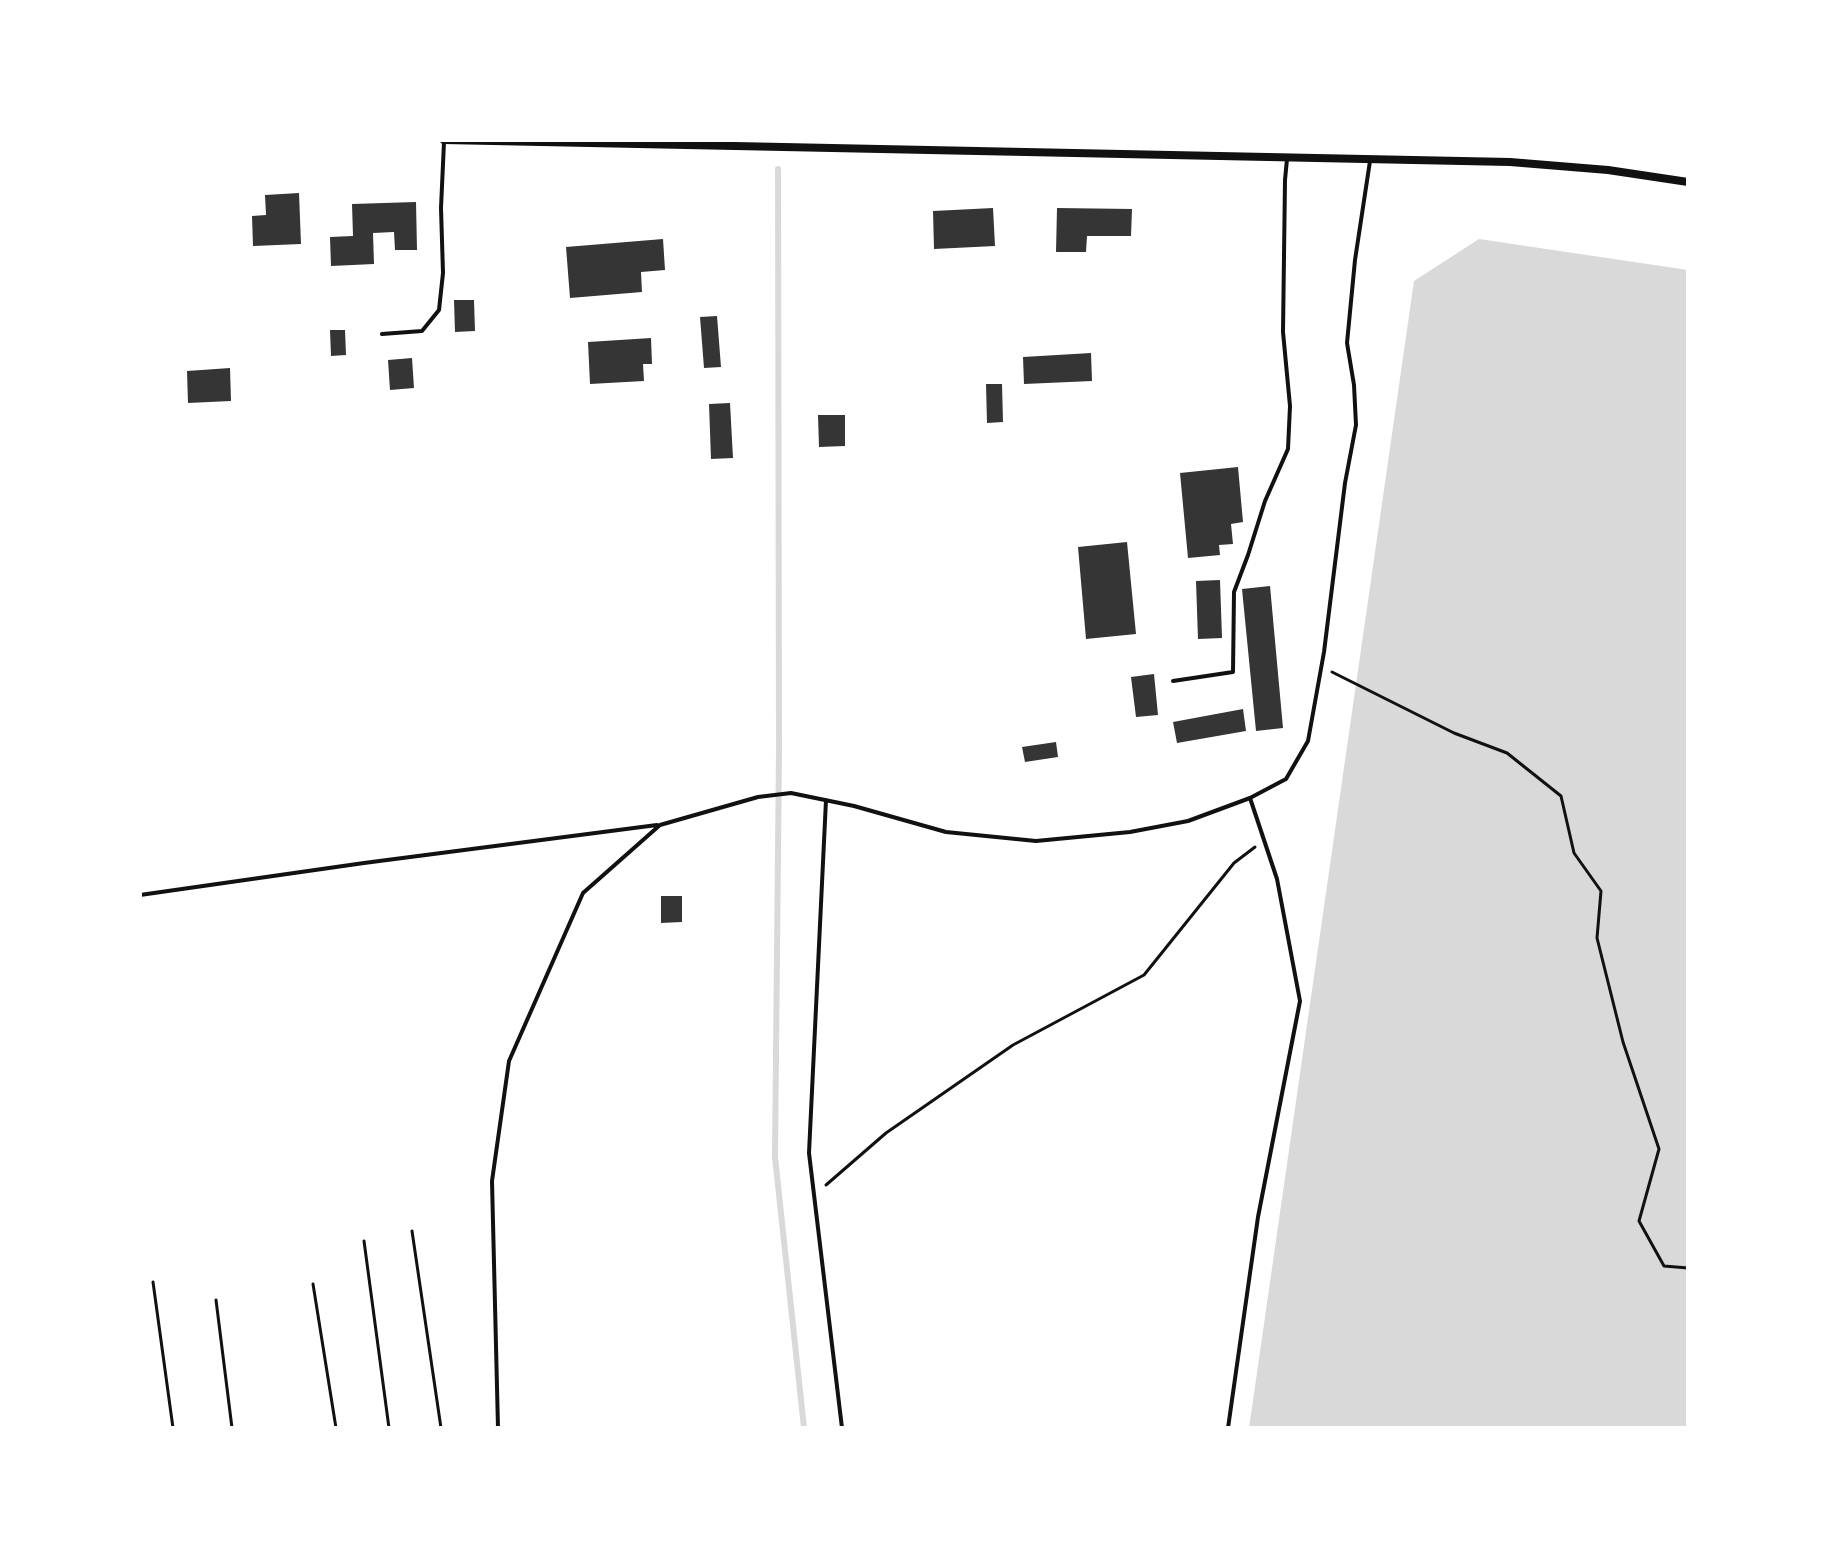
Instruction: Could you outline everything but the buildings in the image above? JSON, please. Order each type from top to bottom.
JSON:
[{"type":"street","points":[[444,140],[792,147],[814,144],[1287,159],[1510,162],[1608,170],[1688,182]]},
{"type":"lane","points":[[382,334],[422,331],[439,310],[443,273],[441,208],[444,140]]},
{"type":"lane","points":[[1173,681],[1233,672],[1234,592],[1265,501],[1288,449],[1290,406],[1283,332],[1287,159]]},
{"type":"lane","points":[[140,895],[660,825],[758,797],[791,793],[854,806],[946,832],[1036,841],[1130,832],[1188,821],[1250,798],[1286,779],[1308,741],[1322,667],[1345,483],[1356,425],[1347,343],[1355,260],[1370,161]]},
{"type":"lane","points":[[1228,1428],[1258,1217],[1300,1001],[1277,879],[1250,798]]},
{"type":"lane","points":[[826,800],[809,1153],[842,1428]]},
{"type":"lane","points":[[498,1428],[492,1181],[509,1061],[583,893],[660,825]]},
{"type":"path","points":[[1322,667],[1454,733],[1507,753],[1561,796],[1574,853],[1601,891],[1597,938],[1623,1042],[1659,1149],[1639,1221],[1664,1266],[1688,1268]]},
{"type":"path","points":[[814,1195],[886,1133],[1013,1045],[1144,975],[1234,863],[1264,839]]},
{"type":"path","points":[[412,1231],[441,1428]]},
{"type":"path","points":[[364,1241],[389,1428]]},
{"type":"path","points":[[153,1282],[173,1428]]},
{"type":"path","points":[[313,1284],[336,1428]]},
{"type":"path","points":[[216,1300],[232,1428]]},
{"type":"shaded area","points":[[1479,239],[1688,270],[1688,1428],[1249,1428],[1414,281]]},
{"type":"waterway","points":[[778,169],[779,749],[775,1157],[804,1428]]}]
